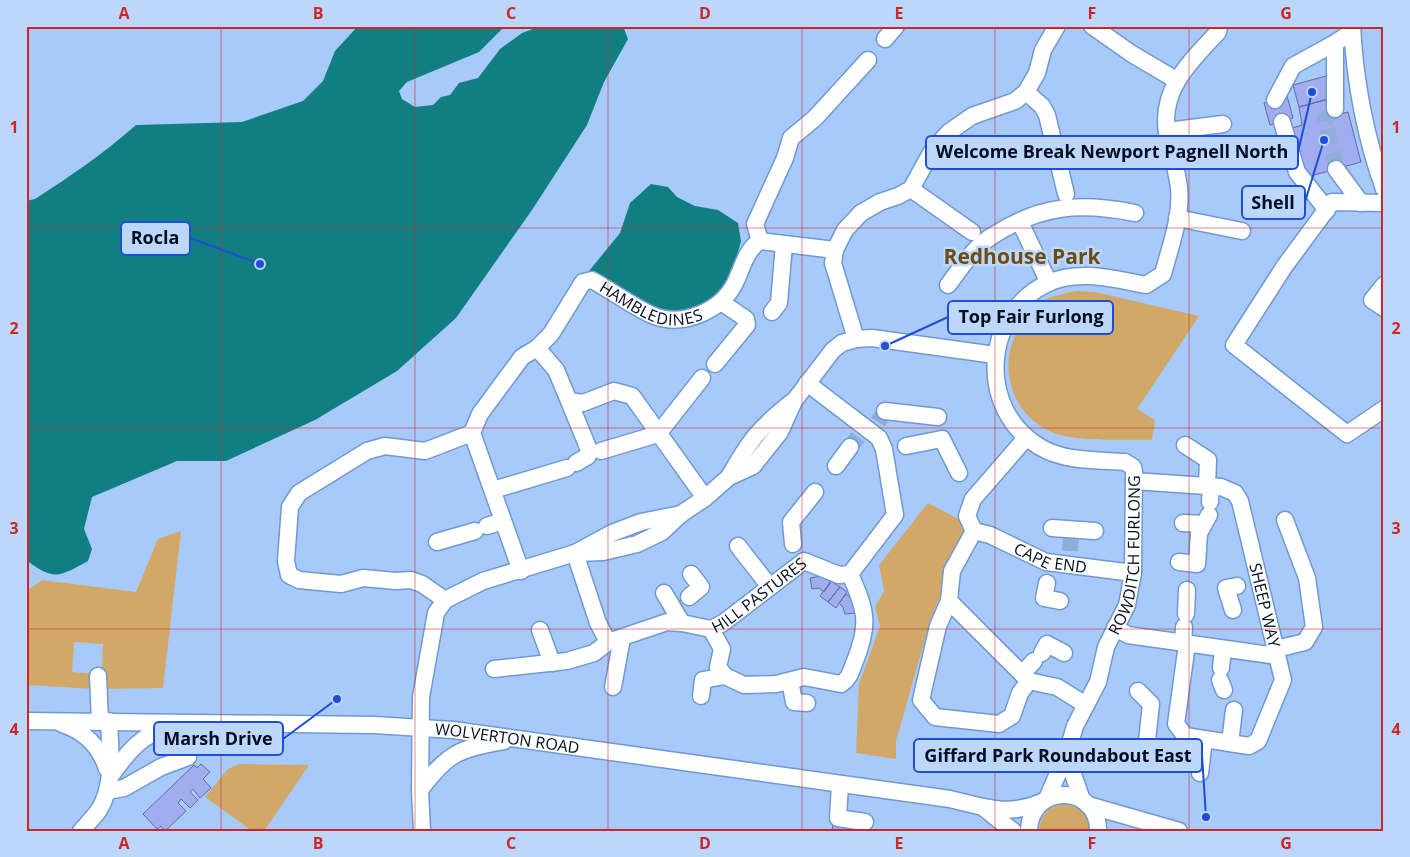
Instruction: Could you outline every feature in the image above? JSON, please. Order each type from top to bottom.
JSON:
[{"type":"street","points":[[885,39],[896,26]]},
{"type":"street","points":[[856,339],[833,263],[835,250],[845,230],[861,213],[880,202],[911,189],[932,151],[949,132],[972,116],[1015,101],[1026,92],[1037,73],[1042,50],[1057,26]]},
{"type":"street","points":[[1092,26],[1132,54],[1176,80]]},
{"type":"street","name":"ROWDITCH FURLONG","points":[[1029,831],[1030,819],[1044,800],[1068,750],[1075,726],[1098,682],[1106,646],[1127,605],[1133,573],[1134,481],[1133,468],[1126,462],[1065,457],[1041,448],[1026,438],[1010,418],[1000,397],[996,382],[995,355],[1005,324],[1024,299],[1049,283],[1078,276],[1102,277],[1146,285],[1163,274],[1177,218],[1179,188],[1166,131],[1167,101],[1176,80],[1218,32],[1219,26]]},
{"type":"street","points":[[1276,100],[1293,66],[1335,43],[1352,29]]},
{"type":"street","points":[[1352,29],[1354,64],[1363,119],[1384,189]]},
{"type":"street","points":[[1335,43],[1335,109]]},
{"type":"street","points":[[835,250],[756,243],[756,224],[785,158],[791,138],[815,118],[868,60]]},
{"type":"street","points":[[1026,92],[1042,106],[1047,115],[1066,194]]},
{"type":"street","points":[[1282,122],[1298,172],[1327,210]]},
{"type":"street","points":[[1166,131],[1223,124]]},
{"type":"street","points":[[1336,169],[1361,203]]},
{"type":"street","points":[[911,189],[972,232]]},
{"type":"street","points":[[1384,203],[1332,202],[1284,267],[1234,345],[1347,434],[1384,409]]},
{"type":"street","points":[[948,285],[970,256],[991,237],[1040,212],[1064,208],[1099,206],[1135,213]]},
{"type":"street","points":[[1177,218],[1242,231]]},
{"type":"street","points":[[1020,222],[1049,283]]},
{"type":"street","name":"HAMBLEDINES","points":[[472,433],[480,414],[522,357],[538,348],[551,334],[583,282],[592,280],[654,316],[680,319],[704,313],[721,302],[734,286],[756,243]]},
{"type":"street","points":[[772,312],[778,303],[784,244]]},
{"type":"street","points":[[1384,285],[1372,300],[1384,308]]},
{"type":"street","points":[[715,364],[746,325],[746,320],[721,302]]},
{"type":"street","points":[[422,831],[420,790],[421,697],[436,613],[446,600],[483,581],[576,553],[612,533],[634,525],[680,514],[705,498],[729,477],[753,466],[780,432],[794,401],[807,383],[833,350],[842,343],[856,339],[872,338],[995,355]]},
{"type":"street","points":[[493,490],[571,466],[588,456],[589,450],[556,370],[538,348]]},
{"type":"street","points":[[601,451],[658,434],[702,378]]},
{"type":"street","points":[[807,383],[879,438],[895,447],[942,439],[959,473]]},
{"type":"street","points":[[569,401],[583,403],[614,391],[632,396],[705,498]]},
{"type":"street","points":[[836,466],[868,429],[938,417]]},
{"type":"street","points":[[446,600],[422,584],[410,580],[396,581],[363,578],[340,584],[299,580],[289,575],[286,561],[290,507],[299,493],[367,451],[385,446],[425,451],[472,433],[520,571]]},
{"type":"street","points":[[1026,438],[973,499],[966,516],[974,531],[952,571],[949,601],[938,626],[921,700],[934,717],[999,724],[1012,716],[1025,678],[1047,644],[1064,652]]},
{"type":"street","points":[[1179,562],[1197,564],[1199,533],[1208,503],[1208,460],[1185,445]]},
{"type":"street","points":[[711,630],[722,650],[718,667],[724,676],[744,685],[776,684],[804,677],[840,684],[848,679],[864,639],[865,619],[861,597],[850,574],[895,515],[895,447]]},
{"type":"street","name":"SHEEP WAY","points":[[1115,628],[1128,635],[1185,632],[1224,649],[1276,653],[1248,583],[1240,500],[1234,493],[1221,487],[1208,503],[1134,481]]},
{"type":"street","points":[[799,552],[791,522],[815,492]]},
{"type":"street","points":[[1182,523],[1208,503]]},
{"type":"street","points":[[1187,590],[1176,724],[1185,736],[1249,746],[1258,741],[1283,680],[1276,653],[1305,642],[1314,627],[1307,578],[1285,520]]},
{"type":"street","points":[[437,542],[503,521]]},
{"type":"street","points":[[1052,528],[1071,546],[1095,531]]},
{"type":"street","name":"CAPE END","points":[[974,531],[990,535],[1049,572],[1071,546],[1133,573]]},
{"type":"street","points":[[738,546],[770,587]]},
{"type":"street","name":"HILL PASTURES","points":[[494,670],[567,662],[594,653],[615,640],[667,622],[682,623],[711,630],[723,624],[770,587],[799,552],[839,575],[850,574]]},
{"type":"street","points":[[576,553],[598,623],[615,640],[613,687]]},
{"type":"street","points":[[1049,572],[1044,598],[1060,601]]},
{"type":"street","points":[[680,603],[701,587],[691,574]]},
{"type":"street","points":[[1233,610],[1226,588],[1248,583]]},
{"type":"street","points":[[664,593],[680,603]]},
{"type":"street","points":[[949,601],[1025,678],[1057,687],[1086,705]]},
{"type":"street","points":[[680,603],[682,623]]},
{"type":"street","points":[[540,630],[552,663]]},
{"type":"street","points":[[1222,679],[1224,649]]},
{"type":"street","points":[[98,676],[104,721],[108,784]]},
{"type":"street","points":[[701,696],[703,680],[724,676]]},
{"type":"street","points":[[790,680],[794,702],[807,703]]},
{"type":"street","points":[[1133,758],[1145,759],[1151,704],[1138,691]]},
{"type":"street","points":[[1230,743],[1234,710]]},
{"type":"street","name":"WOLVERTON ROAD","points":[[26,720],[421,728],[528,739],[950,799],[985,809],[1019,810],[1044,800],[1065,795],[1085,803]]},
{"type":"street","points":[[52,721],[76,728],[91,741],[104,757],[108,784]]},
{"type":"street","points":[[81,831],[99,809],[108,784],[137,742],[162,728],[189,722]]},
{"type":"street","points":[[1149,723],[1176,724]]},
{"type":"street","points":[[420,790],[434,771],[450,756],[483,744],[528,739]]},
{"type":"street","points":[[1200,773],[1204,739]]},
{"type":"street","name":"ROWDITCH FURLONG","points":[[1068,750],[1073,774],[1085,803],[1095,814],[1098,831]]},
{"type":"street","points":[[108,784],[124,788],[161,767],[188,757]]},
{"type":"street","points":[[840,784],[838,818],[865,822]]},
{"type":"street","points":[[1085,803],[1178,831]]},
{"type":"street","name":"WOLVERTON ROAD","points":[[985,809],[1013,831]]},
{"type":"street","points":[[1168,831],[1178,831]]},
{"type":"shaded area","points":[[358,26],[505,26],[479,52],[407,82],[399,91],[402,99],[415,107],[433,105],[441,97],[450,95],[459,83],[478,78],[500,49],[522,33],[541,26],[623,26],[628,39],[604,82],[587,125],[532,210],[456,318],[397,371],[315,420],[226,461],[177,461],[92,497],[84,529],[92,549],[88,561],[70,571],[57,574],[50,574],[36,567],[26,560],[26,201],[35,199],[74,173],[136,125],[242,122],[303,101],[323,81],[335,51]]},
{"type":"shaded area","points":[[651,184],[668,187],[677,197],[695,206],[718,210],[738,223],[741,241],[731,279],[710,307],[682,315],[641,306],[589,271],[620,233],[630,203]]},
{"type":"shaded area","points":[[1076,291],[1095,292],[1199,316],[1137,409],[1155,420],[1152,440],[1083,439],[1057,434],[1047,430],[1031,418],[1019,404],[1011,387],[1009,369],[1010,350],[1016,333],[1026,317],[1044,300]]},
{"type":"shaded area","points":[[928,503],[970,525],[931,618],[896,741],[896,759],[856,753],[859,684],[880,626],[875,607],[884,591],[879,565]]},
{"type":"shaded area","points":[[181,531],[163,688],[101,689],[103,644],[74,642],[72,672],[95,674],[95,689],[26,685],[26,591],[42,580],[136,592],[158,539]]},
{"type":"shaded area","points":[[239,764],[309,765],[264,831],[252,831],[205,797],[228,769]]},
{"type":"shaded area","points":[[1061,804],[1073,806],[1082,811],[1088,819],[1091,831],[1039,831],[1045,813],[1052,807]]},
{"type":"building","points":[[1326,76],[1332,98],[1299,107],[1293,85]]},
{"type":"building","points":[[1287,96],[1293,118],[1270,125],[1264,103]]},
{"type":"building","points":[[1332,98],[1337,115],[1348,112],[1361,162],[1307,177],[1292,128],[1302,125],[1299,107]]},
{"type":"building","points":[[822,576],[831,582],[824,592],[819,588],[812,589],[810,578]]},
{"type":"building","points":[[831,581],[840,587],[828,602],[820,596]]},
{"type":"building","points":[[840,587],[847,592],[836,608],[828,602]]},
{"type":"building","points":[[846,594],[855,601],[857,613],[845,614],[843,607],[839,603]]},
{"type":"building","points":[[201,764],[210,772],[203,779],[211,788],[200,798],[193,789],[190,792],[198,800],[190,808],[181,799],[178,803],[186,811],[165,831],[161,826],[157,829],[143,814],[194,765],[197,768]]},
{"type":"building","points":[[833,824],[862,831],[832,831]]},
{"type":"tunnel","points":[[1335,109],[1325,120],[1336,169]]},
{"type":"tunnel","points":[[878,422],[885,411]]},
{"type":"tunnel","points":[[850,447],[858,437]]},
{"type":"tunnel","points":[[1070,551],[1071,537]]},
{"type":"place","name":"Welcome Break Newport Pagnell North","points":[[1312,92]]},
{"type":"place","name":"Shell","points":[[1324,140]]},
{"type":"place","name":"Rocla","points":[[260,264]]},
{"type":"place","name":"Top Fair Furlong","points":[[885,346]]},
{"type":"place","name":"Marsh Drive","points":[[337,699]]},
{"type":"place","name":"Giffard Park Roundabout East","points":[[1206,817]]},
{"type":"district","name":"Redhouse Park","points":[[1022,257]]}]
